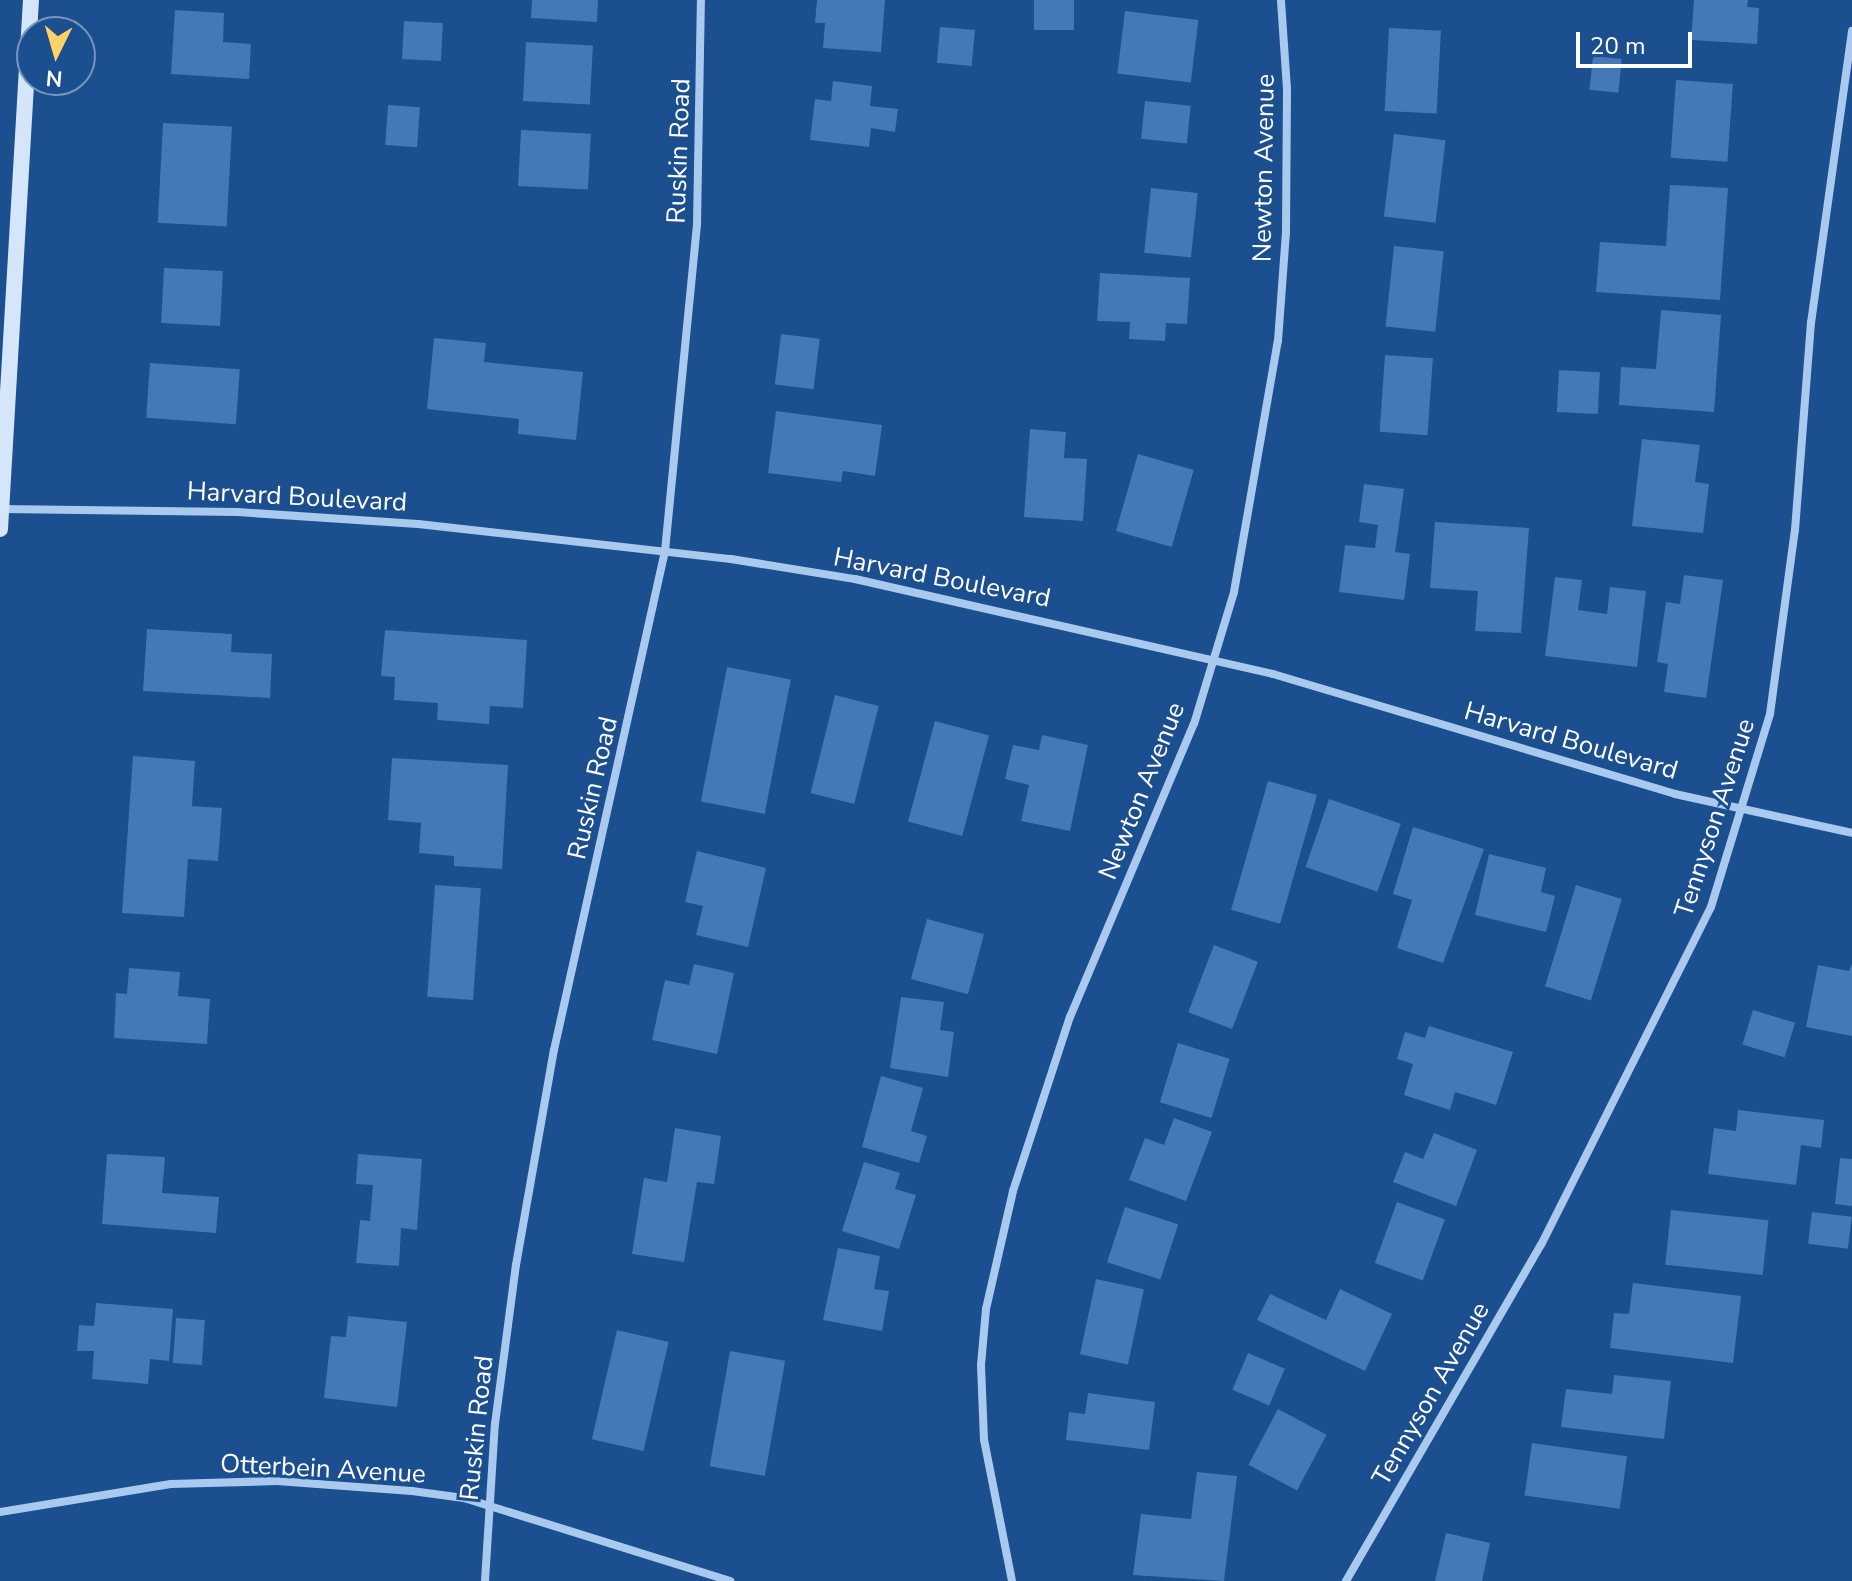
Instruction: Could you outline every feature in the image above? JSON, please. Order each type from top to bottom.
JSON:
[{"type":"main road","points":[[0,529],[31,0]]},
{"type":"street","name":"Ruskin Road","points":[[485,1581],[489,1505],[516,1265],[554,1050],[665,551],[697,224],[701,0]]},
{"type":"street","name":"Newton Avenue","points":[[1012,1581],[984,1440],[981,1365],[993,1272],[1070,1017],[1194,724],[1234,592],[1278,341],[1286,219],[1287,89],[1281,0]]},
{"type":"street","name":"Tennyson Avenue","points":[[1346,1581],[1541,1245],[1657,1022],[1711,907],[1770,714],[1785,617],[1811,323],[1852,31]]},
{"type":"street","name":"Harvard Boulevard","points":[[0,509],[237,512],[418,524],[665,551],[855,579],[1212,659],[1742,809],[1852,833]]},
{"type":"street","name":"Otterbein Avenue","points":[[0,1512],[171,1484],[277,1481],[412,1491],[489,1505],[730,1581]]},
{"type":"building","points":[[532,0],[598,0],[597,22],[531,18]]},
{"type":"building","points":[[817,0],[885,0],[881,52],[823,48],[825,23],[815,23]]},
{"type":"building","points":[[1034,0],[1074,0],[1074,30],[1034,30]]},
{"type":"building","points":[[1694,0],[1748,0],[1747,7],[1759,8],[1757,44],[1691,40]]},
{"type":"building","points":[[175,10],[224,13],[223,42],[251,44],[249,79],[171,74]]},
{"type":"building","points":[[1125,11],[1198,20],[1191,83],[1117,74]]},
{"type":"building","points":[[404,21],[443,23],[441,61],[402,59]]},
{"type":"building","points":[[940,27],[975,30],[972,66],[937,63]]},
{"type":"building","points":[[1389,28],[1441,31],[1437,114],[1385,111]]},
{"type":"building","points":[[526,42],[593,46],[590,104],[523,101]]},
{"type":"building","points":[[1593,56],[1622,59],[1618,93],[1589,90]]},
{"type":"building","points":[[1676,80],[1733,84],[1727,162],[1671,158]]},
{"type":"building","points":[[833,81],[872,86],[870,106],[898,109],[895,132],[871,128],[869,147],[810,140],[815,99],[831,101]]},
{"type":"building","points":[[1145,101],[1191,106],[1187,144],[1141,139]]},
{"type":"building","points":[[388,105],[420,107],[417,147],[385,145]]},
{"type":"building","points":[[163,123],[232,127],[227,226],[158,223]]},
{"type":"building","points":[[521,130],[591,134],[588,190],[518,186]]},
{"type":"building","points":[[1394,134],[1446,140],[1435,223],[1384,216]]},
{"type":"building","points":[[1670,185],[1728,188],[1720,300],[1596,292],[1600,242],[1666,246]]},
{"type":"building","points":[[1151,188],[1198,193],[1191,258],[1144,253]]},
{"type":"building","points":[[1394,246],[1444,251],[1435,332],[1386,327]]},
{"type":"building","points":[[164,268],[223,271],[220,326],[161,323]]},
{"type":"building","points":[[1100,273],[1190,278],[1187,324],[1166,323],[1165,341],[1129,339],[1130,322],[1097,321]]},
{"type":"building","points":[[1661,310],[1721,315],[1714,412],[1619,405],[1621,367],[1656,369]]},
{"type":"building","points":[[781,334],[820,339],[813,389],[775,385]]},
{"type":"building","points":[[434,338],[486,343],[484,362],[583,372],[576,440],[518,434],[519,419],[427,409]]},
{"type":"building","points":[[1385,355],[1433,358],[1428,435],[1380,432]]},
{"type":"building","points":[[150,363],[240,369],[236,424],[146,418]]},
{"type":"building","points":[[1559,370],[1600,372],[1598,414],[1557,412]]},
{"type":"building","points":[[776,411],[882,425],[875,476],[843,471],[841,482],[768,473]]},
{"type":"building","points":[[1030,429],[1066,432],[1064,458],[1087,459],[1083,521],[1024,517]]},
{"type":"building","points":[[1642,439],[1700,445],[1695,482],[1709,484],[1703,533],[1632,526]]},
{"type":"building","points":[[1138,454],[1194,470],[1172,547],[1116,531]]},
{"type":"building","points":[[1364,484],[1404,489],[1395,552],[1410,554],[1404,600],[1339,592],[1345,545],[1375,548],[1378,525],[1359,522]]},
{"type":"building","points":[[1435,522],[1529,528],[1521,633],[1475,631],[1478,591],[1430,588]]},
{"type":"building","points":[[1684,575],[1723,580],[1706,698],[1664,692],[1668,664],[1657,662],[1666,602],[1680,604]]},
{"type":"building","points":[[1555,577],[1582,580],[1578,610],[1607,614],[1610,587],[1646,591],[1637,667],[1545,656]]},
{"type":"building","points":[[147,629],[232,634],[231,652],[272,654],[270,698],[143,691]]},
{"type":"building","points":[[385,630],[527,640],[523,708],[490,706],[489,724],[437,720],[438,703],[394,700],[395,677],[381,676]]},
{"type":"building","points":[[727,667],[791,679],[765,814],[701,801]]},
{"type":"building","points":[[835,695],[879,706],[854,804],[811,793]]},
{"type":"building","points":[[935,721],[989,735],[962,836],[908,821]]},
{"type":"building","points":[[1042,735],[1088,745],[1070,831],[1021,821],[1029,785],[1005,779],[1013,745],[1039,750]]},
{"type":"building","points":[[133,756],[195,761],[192,806],[222,808],[218,861],[188,859],[184,917],[122,913]]},
{"type":"building","points":[[392,758],[508,765],[502,869],[454,866],[454,856],[419,853],[421,823],[388,820]]},
{"type":"building","points":[[1268,781],[1317,795],[1280,924],[1231,910]]},
{"type":"building","points":[[1329,799],[1401,824],[1377,892],[1306,867]]},
{"type":"building","points":[[1413,827],[1484,849],[1443,963],[1397,948],[1412,900],[1393,894]]},
{"type":"building","points":[[697,851],[766,868],[748,947],[696,935],[703,906],[685,902]]},
{"type":"building","points":[[1489,854],[1546,868],[1541,892],[1555,896],[1546,932],[1475,915]]},
{"type":"building","points":[[435,885],[481,888],[473,1000],[427,997]]},
{"type":"building","points":[[1576,885],[1622,899],[1591,1000],[1545,986]]},
{"type":"building","points":[[927,919],[984,934],[968,994],[911,979]]},
{"type":"building","points":[[1214,945],[1258,962],[1232,1029],[1188,1012]]},
{"type":"building","points":[[694,964],[734,973],[717,1054],[652,1040],[665,980],[689,985]]},
{"type":"building","points":[[1852,964],[1852,1036],[1806,1027],[1818,965],[1849,971]]},
{"type":"building","points":[[129,968],[180,972],[178,996],[210,999],[207,1044],[114,1038],[116,993],[127,994]]},
{"type":"building","points":[[901,997],[944,1002],[940,1030],[954,1032],[948,1077],[890,1068]]},
{"type":"building","points":[[1753,1010],[1795,1023],[1785,1057],[1742,1044]]},
{"type":"building","points":[[1429,1026],[1513,1052],[1496,1105],[1455,1092],[1450,1110],[1404,1095],[1413,1064],[1397,1059],[1405,1032],[1425,1038]]},
{"type":"building","points":[[1178,1043],[1230,1059],[1212,1118],[1160,1102]]},
{"type":"building","points":[[881,1076],[923,1088],[911,1131],[927,1136],[919,1163],[862,1147]]},
{"type":"building","points":[[1738,1110],[1824,1120],[1821,1148],[1801,1145],[1796,1185],[1708,1174],[1714,1128],[1736,1131]]},
{"type":"building","points":[[1174,1118],[1212,1132],[1186,1201],[1129,1180],[1145,1138],[1164,1145]]},
{"type":"building","points":[[675,1128],[721,1136],[714,1184],[697,1182],[684,1262],[632,1254],[644,1178],[667,1182]]},
{"type":"building","points":[[1434,1133],[1477,1150],[1456,1206],[1393,1182],[1405,1152],[1423,1159]]},
{"type":"building","points":[[107,1154],[165,1157],[162,1193],[219,1197],[216,1233],[102,1224]]},
{"type":"building","points":[[358,1154],[422,1159],[417,1230],[401,1228],[399,1266],[356,1263],[360,1220],[370,1221],[373,1185],[356,1184]]},
{"type":"building","points":[[1840,1158],[1852,1159],[1852,1206],[1835,1204]]},
{"type":"building","points":[[864,1162],[900,1173],[895,1189],[916,1195],[899,1249],[842,1231]]},
{"type":"building","points":[[1397,1202],[1445,1219],[1423,1281],[1375,1263]]},
{"type":"building","points":[[1125,1207],[1178,1224],[1160,1279],[1107,1262]]},
{"type":"building","points":[[1671,1210],[1768,1220],[1763,1275],[1665,1265]]},
{"type":"building","points":[[1812,1212],[1852,1217],[1848,1249],[1808,1244]]},
{"type":"building","points":[[838,1248],[880,1256],[874,1289],[889,1291],[882,1331],[823,1320]]},
{"type":"building","points":[[1096,1279],[1144,1289],[1128,1365],[1080,1354]]},
{"type":"building","points":[[1633,1283],[1741,1296],[1733,1363],[1610,1348],[1614,1313],[1629,1314]]},
{"type":"building","points":[[1340,1289],[1392,1314],[1365,1371],[1257,1320],[1270,1294],[1326,1320]]},
{"type":"building","points":[[96,1303],[173,1309],[169,1361],[150,1359],[148,1384],[92,1379],[94,1351],[77,1351],[79,1325],[94,1326]]},
{"type":"building","points":[[348,1316],[407,1322],[397,1407],[324,1398],[331,1336],[346,1337]]},
{"type":"building","points":[[176,1318],[205,1320],[202,1365],[173,1363]]},
{"type":"building","points":[[617,1330],[669,1342],[643,1451],[592,1439]]},
{"type":"building","points":[[730,1351],[785,1361],[765,1476],[710,1466]]},
{"type":"building","points":[[1248,1353],[1285,1369],[1269,1405],[1232,1390]]},
{"type":"building","points":[[1614,1375],[1671,1381],[1664,1439],[1561,1427],[1566,1389],[1612,1394]]},
{"type":"building","points":[[1088,1393],[1155,1402],[1149,1450],[1066,1440],[1069,1412],[1085,1414]]},
{"type":"building","points":[[1278,1409],[1327,1435],[1297,1490],[1248,1465]]},
{"type":"building","points":[[1532,1443],[1627,1456],[1620,1509],[1525,1495]]},
{"type":"building","points":[[1197,1472],[1237,1476],[1224,1581],[1133,1575],[1141,1514],[1191,1519]]},
{"type":"building","points":[[1446,1533],[1490,1543],[1482,1581],[1435,1581]]}]
